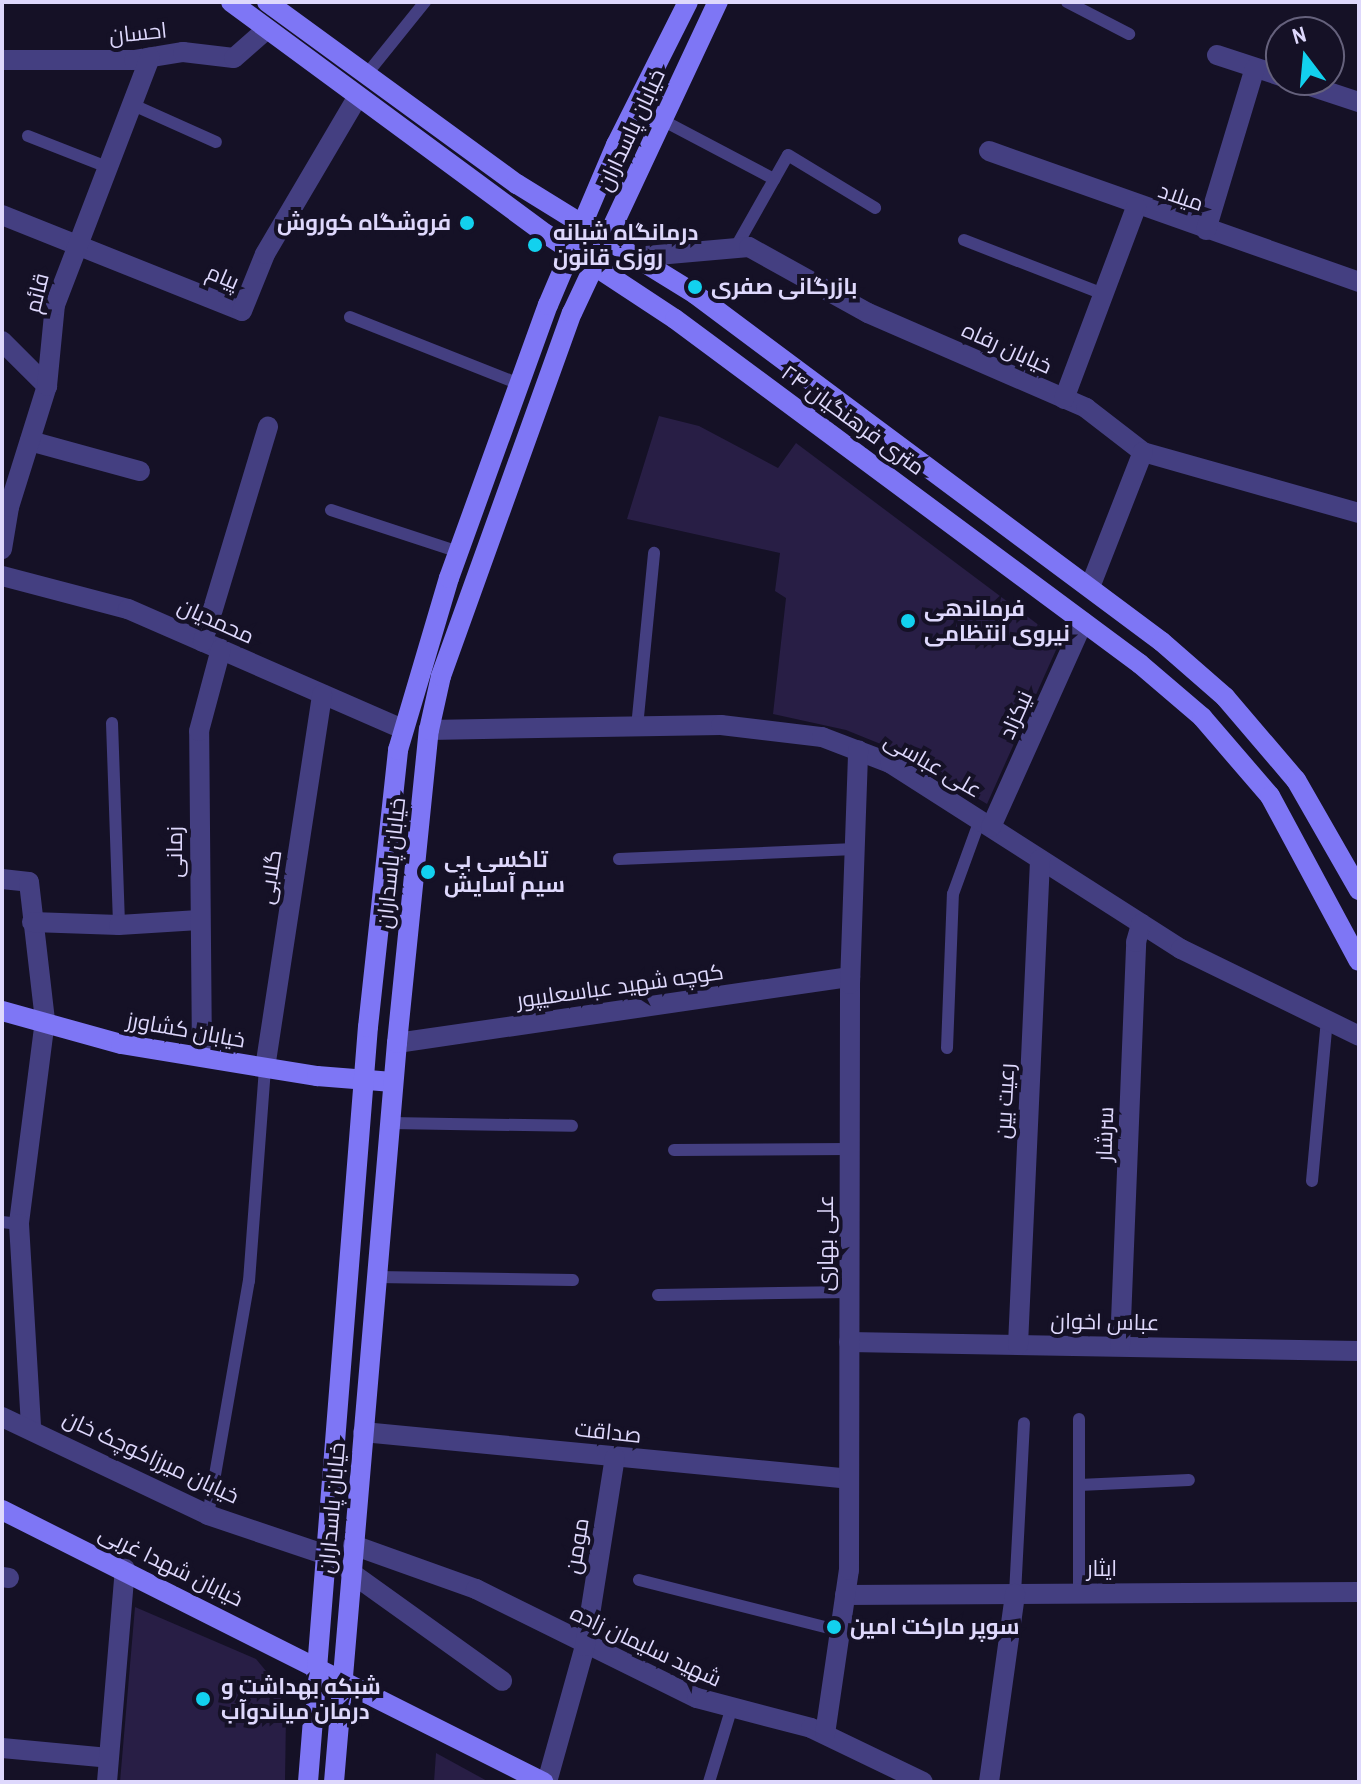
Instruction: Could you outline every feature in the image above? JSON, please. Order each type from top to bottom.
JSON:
[{"type":"main road","name":"۲۴ متری فرهنگیان","points":[[231,2],[593,266],[675,319],[1083,622],[1202,717],[1270,796],[1359,961]]},
{"type":"main road","name":"۲۴ متری فرهنگیان","points":[[267,2],[517,184],[695,294],[1090,587],[1225,697],[1296,780],[1359,890]]},
{"type":"main road","name":"خیابان پاسداران","points":[[317,1667],[364,1080],[403,729],[459,552],[519,384],[616,145],[688,2]]},
{"type":"main road","name":"خیابان پاسداران","points":[[334,1782],[393,1082],[429,730],[441,676],[540,396],[593,266],[718,2]]},
{"type":"main road","name":"خیابان کشاورز","points":[[2,1011],[45,1020],[121,1044],[265,1068],[393,1082]]},
{"type":"main road","name":"خیابان شهدا غربی","points":[[2,1510],[545,1782]]},
{"type":"main road","points":[[308,1782],[317,1667]]},
{"type":"street","name":"احسان","points":[[2,60],[150,58],[183,52],[234,58],[267,29]]},
{"type":"street","points":[[1217,55],[1265,71]]},
{"type":"street","name":"قائم","points":[[2,549],[6,506],[47,386],[55,305],[77,241],[150,58]]},
{"type":"street","points":[[1206,230],[1255,68]]},
{"type":"street","name":"پیام","points":[[2,215],[77,241],[242,311],[265,254],[358,96]]},
{"type":"street","name":"میلاد","points":[[989,151],[1136,207],[1359,282]]},
{"type":"street","points":[[1064,399],[1136,207]]},
{"type":"street","points":[[635,257],[737,245]]},
{"type":"street","name":"خیابان رفاه","points":[[737,245],[868,313],[1086,408],[1143,452],[1359,513]]},
{"type":"street","points":[[2,341],[47,386]]},
{"type":"street","name":"زمانی","points":[[202,1057],[199,731],[212,646],[268,427]]},
{"type":"street","points":[[30,441],[140,471]]},
{"type":"street","points":[[1090,587],[1143,452]]},
{"type":"street","name":"محمدیان","points":[[2,576],[128,609],[403,729]]},
{"type":"street","name":"نیکزاد","points":[[986,824],[1083,622]]},
{"type":"street","name":"گلابی","points":[[265,1068],[322,694]]},
{"type":"street","name":"علی عباسی","points":[[429,730],[721,725],[822,737],[890,763],[1181,949],[1359,1036]]},
{"type":"street","name":"علی بهاری","points":[[825,1734],[845,1595],[849,1479],[850,977],[858,750]]},
{"type":"street","name":"رعیت بین","points":[[1018,1345],[1040,859]]},
{"type":"street","points":[[2,879],[29,882],[45,1020],[10,1223],[31,1427]]},
{"type":"street","points":[[32,922],[119,925],[199,920]]},
{"type":"street","name":"سرشار","points":[[1120,1346],[1136,942],[1141,924]]},
{"type":"street","name":"کوچه شهید عباسعلیپور","points":[[397,1043],[850,977]]},
{"type":"street","name":"عباس اخوان","points":[[849,1342],[1359,1351]]},
{"type":"street","name":"خیابان میرزاکوچک خان","points":[[2,1417],[31,1427],[208,1515],[326,1555]]},
{"type":"street","name":"صداقت","points":[[363,1432],[849,1479]]},
{"type":"street","name":"مومن","points":[[545,1782],[585,1646],[615,1457]]},
{"type":"street","name":"شهید سلیمان زاده","points":[[353,1545],[476,1589],[585,1646],[731,1710],[825,1734],[915,1780]]},
{"type":"street","points":[[107,1782],[125,1569]]},
{"type":"street","points":[[350,1572],[502,1681]]},
{"type":"street","name":"ایثار","points":[[845,1595],[1359,1592]]},
{"type":"street","points":[[989,1782],[1015,1594]]},
{"type":"street","points":[[2,1748],[109,1758]]},
{"type":"lane","points":[[366,75],[425,2]]},
{"type":"lane","points":[[1067,2],[1129,34]]},
{"type":"lane","points":[[131,104],[216,142]]},
{"type":"lane","points":[[662,120],[774,179]]},
{"type":"lane","points":[[28,136],[107,167]]},
{"type":"lane","points":[[737,245],[788,155],[875,208]]},
{"type":"lane","points":[[964,240],[1103,294]]},
{"type":"lane","points":[[350,317],[519,384]]},
{"type":"lane","points":[[331,510],[459,552]]},
{"type":"lane","points":[[637,727],[654,553]]},
{"type":"lane","points":[[112,723],[119,925]]},
{"type":"lane","points":[[947,1048],[953,894],[986,824]]},
{"type":"lane","points":[[619,859],[855,849]]},
{"type":"lane","points":[[1312,1181],[1327,1020]]},
{"type":"lane","points":[[208,1515],[249,1281],[265,1068]]},
{"type":"lane","points":[[390,1123],[572,1126]]},
{"type":"lane","points":[[674,1150],[850,1149]]},
{"type":"lane","points":[[376,1277],[573,1280]]},
{"type":"lane","points":[[658,1295],[850,1292]]},
{"type":"lane","points":[[1079,1419],[1079,1594]]},
{"type":"lane","points":[[1015,1594],[1024,1423]]},
{"type":"lane","points":[[1079,1485],[1189,1480]]},
{"type":"lane","points":[[639,1580],[840,1631]]},
{"type":"lane","points":[[709,1782],[731,1710]]},
{"type":"building","name":"فرماندهی نیروی انتظامی","points":[[659,416],[699,426],[778,468],[796,443],[1060,641],[987,804],[898,751],[846,730],[773,714],[786,598],[775,591],[780,553],[627,519]]},
{"type":"building","name":"شبکه بهداشت و درمان میاندوآب","points":[[135,1607],[256,1659],[276,1683],[286,1715],[285,1782],[120,1782]]},
{"type":"building","points":[[436,1753],[489,1782],[434,1782]]},
{"type":"place","name":"فروشگاه کوروش","points":[[467,223]]},
{"type":"place","name":"درمانگاه شبانه روزی قانون","points":[[535,245]]},
{"type":"place","name":"بازرگانی صفری","points":[[695,287]]},
{"type":"place","name":"فرماندهی نیروی انتظامی","points":[[908,621]]},
{"type":"place","name":"تاکسی بی سیم آسایش","points":[[428,872]]},
{"type":"place","name":"سوپر مارکت امین","points":[[834,1627]]},
{"type":"place","name":"شبکه بهداشت و درمان میاندوآب","points":[[203,1699]]}]
